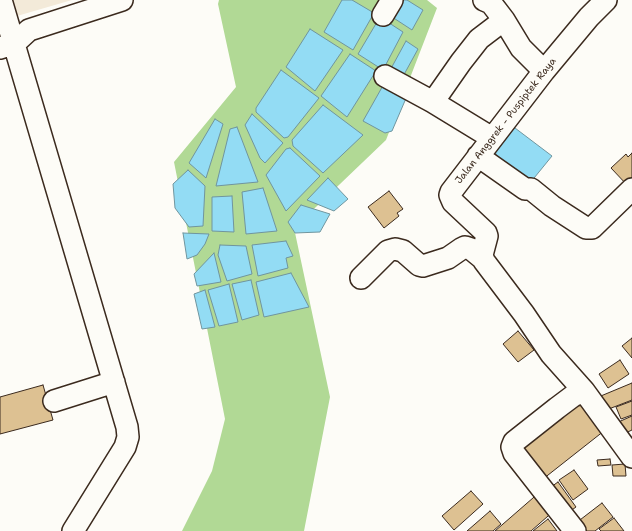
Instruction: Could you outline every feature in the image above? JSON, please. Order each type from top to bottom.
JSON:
[{"type":"street","points":[[1,0],[10,35],[127,427],[128,437],[125,447],[73,531]]},
{"type":"street","points":[[10,35],[122,0]]},
{"type":"street","name":"Jalan Anggrek - Puspiptek Raya","points":[[482,258],[487,236],[486,233],[454,202],[450,195],[451,192],[544,71],[589,17],[606,0]]},
{"type":"street","points":[[490,1],[504,20],[521,48],[544,71]]},
{"type":"street","points":[[433,102],[461,62],[479,40],[504,20]]},
{"type":"street","points":[[385,76],[433,102],[492,138]]},
{"type":"street","points":[[478,156],[525,189],[531,189],[552,206],[586,228],[592,228],[632,189]]},
{"type":"street","points":[[361,278],[388,251],[395,249],[403,251],[419,265],[423,266],[448,258],[465,247],[471,249],[482,258],[524,314],[551,354],[629,445]]},
{"type":"street","points":[[54,401],[114,382]]},
{"type":"street","points":[[574,531],[514,453],[512,447],[514,442],[572,396],[584,391]]},
{"type":"shaded area","points":[[9,0],[72,0],[17,16]]},
{"type":"green space","points":[[219,0],[427,0],[437,8],[386,140],[294,228],[330,397],[304,531],[182,531],[212,471],[225,419],[174,162],[236,87],[218,4]]},
{"type":"water","points":[[342,0],[352,0],[374,13],[353,50],[324,32]]},
{"type":"water","points":[[396,0],[407,0],[423,10],[412,30],[386,13]]},
{"type":"water","points":[[380,17],[403,32],[383,70],[358,54]]},
{"type":"water","points":[[310,29],[343,50],[315,91],[286,67]]},
{"type":"water","points":[[406,41],[418,49],[401,80],[388,74]]},
{"type":"water","points":[[350,54],[376,71],[347,117],[321,96]]},
{"type":"water","points":[[281,70],[319,98],[288,137],[284,138],[256,112],[256,108]]},
{"type":"water","points":[[385,82],[407,96],[392,131],[385,133],[363,121]]},
{"type":"water","points":[[323,105],[363,135],[323,173],[293,146],[292,140]]},
{"type":"water","points":[[252,114],[283,143],[265,163],[260,158],[245,125]]},
{"type":"water","points":[[215,119],[223,124],[206,178],[189,163]]},
{"type":"water","points":[[237,127],[258,182],[216,186],[230,129]]},
{"type":"water","points":[[508,128],[515,128],[552,156],[530,183],[499,160],[493,148]]},
{"type":"water","points":[[290,148],[320,176],[286,211],[266,175],[286,149]]},
{"type":"water","points":[[188,170],[205,186],[203,226],[189,227],[175,208],[173,184]]},
{"type":"water","points":[[328,178],[348,199],[334,211],[307,200]]},
{"type":"water","points":[[263,188],[277,231],[246,234],[242,192]]},
{"type":"water","points":[[232,196],[234,232],[212,231],[212,197]]},
{"type":"water","points":[[301,205],[330,214],[320,232],[295,233],[288,222]]},
{"type":"water","points":[[183,233],[209,234],[205,244],[197,255],[187,259]]},
{"type":"water","points":[[286,241],[293,256],[286,258],[288,268],[258,276],[252,245]]},
{"type":"water","points":[[220,245],[246,246],[252,274],[227,281],[218,255]]},
{"type":"water","points":[[214,253],[221,282],[197,286],[194,274]]},
{"type":"water","points":[[291,273],[309,307],[264,317],[256,282]]},
{"type":"water","points":[[251,280],[259,315],[242,320],[232,284]]},
{"type":"water","points":[[229,284],[238,322],[219,326],[208,290]]},
{"type":"water","points":[[205,290],[215,327],[202,329],[194,294]]},
{"type":"building","points":[[632,153],[632,182],[628,186],[611,168],[626,154],[628,157]]},
{"type":"building","points":[[389,191],[403,209],[397,213],[399,216],[384,228],[368,207]]},
{"type":"building","points":[[518,331],[534,350],[518,362],[503,344]]},
{"type":"building","points":[[632,338],[632,358],[622,346]]},
{"type":"building","points":[[620,360],[629,374],[608,388],[599,374]]},
{"type":"building","points":[[632,383],[632,400],[601,412],[596,398]]},
{"type":"building","points":[[43,385],[53,420],[0,434],[0,397]]},
{"type":"building","points":[[583,394],[609,427],[543,479],[517,446]]},
{"type":"building","points":[[632,401],[632,415],[621,419],[616,407]]},
{"type":"building","points":[[632,416],[632,430],[619,436],[614,424]]},
{"type":"building","points":[[610,459],[611,465],[598,466],[597,460]]},
{"type":"building","points":[[625,464],[626,476],[613,476],[612,465]]},
{"type":"building","points":[[574,470],[588,489],[573,500],[559,480]]},
{"type":"building","points":[[558,482],[576,507],[569,512],[551,487]]},
{"type":"building","points":[[471,491],[483,504],[454,530],[442,516]]},
{"type":"building","points":[[541,491],[556,509],[531,531],[495,531]]},
{"type":"building","points":[[602,503],[613,517],[595,531],[582,531],[576,523]]},
{"type":"building","points":[[490,511],[501,524],[493,531],[467,531]]},
{"type":"building","points":[[614,518],[624,531],[601,531],[599,529]]},
{"type":"building","points":[[548,519],[557,531],[533,531]]}]
